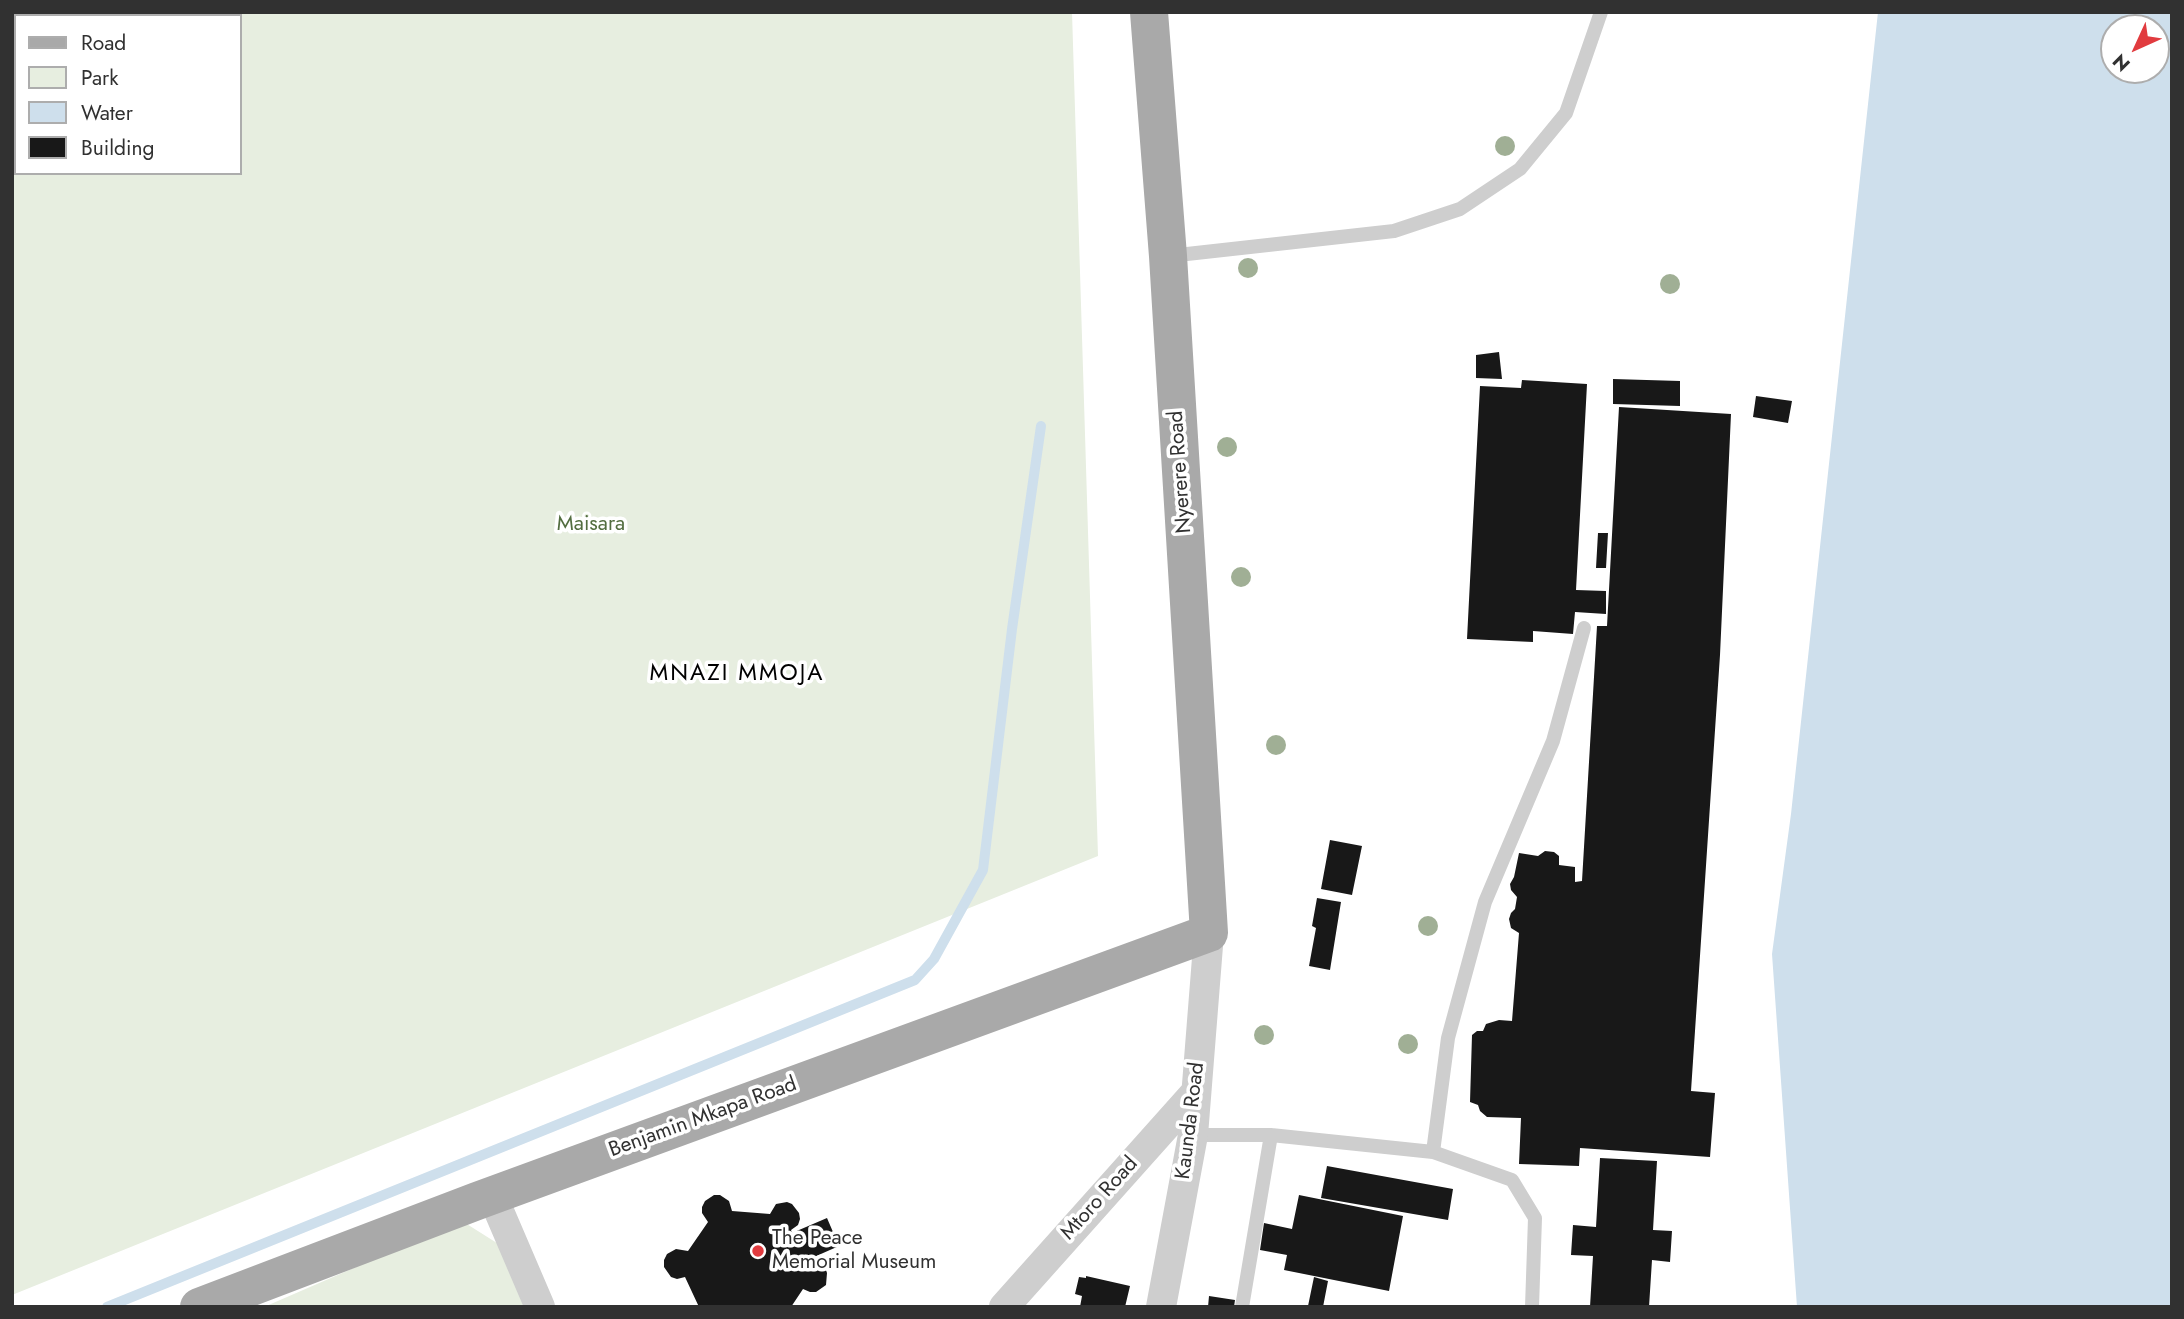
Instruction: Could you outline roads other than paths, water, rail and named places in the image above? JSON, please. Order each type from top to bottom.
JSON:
[{"type":"main road","name":"Nyerere Road","points":[[1149,12],[1168,256],[1209,933]]},
{"type":"main road","name":"Benjamin Mkapa Road","points":[[199,1307],[492,1195],[1209,933]]},
{"type":"street","name":"Kaunda Road","points":[[1161,1307],[1193,1135],[1209,933]]},
{"type":"street","name":"Mtoro Road","points":[[1004,1307],[1196,1092]]},
{"type":"street","points":[[492,1195],[540,1307]]},
{"type":"lane","points":[[1168,256],[1394,231],[1460,209],[1520,169],[1566,113],[1601,12]]},
{"type":"lane","points":[[1433,1152],[1448,1038],[1485,902],[1553,741],[1584,628]]},
{"type":"lane","points":[[1193,1135],[1271,1135],[1433,1152],[1512,1180],[1535,1218],[1532,1307]]},
{"type":"lane","points":[[1242,1307],[1271,1135]]},
{"type":"water","points":[[1878,12],[2172,12],[2172,1307],[1797,1307],[1772,954],[1791,814]]},
{"type":"waterway","points":[[107,1307],[915,980],[934,959],[983,870],[1012,629],[1041,426]]},
{"type":"place","name":"The Peace Memorial Museum","points":[[758,1251]]},
{"type":"district","name":"MNAZI MMOJA","points":[[737,674]]},
{"type":"park label","name":"Maisara","points":[[591,525]]}]
